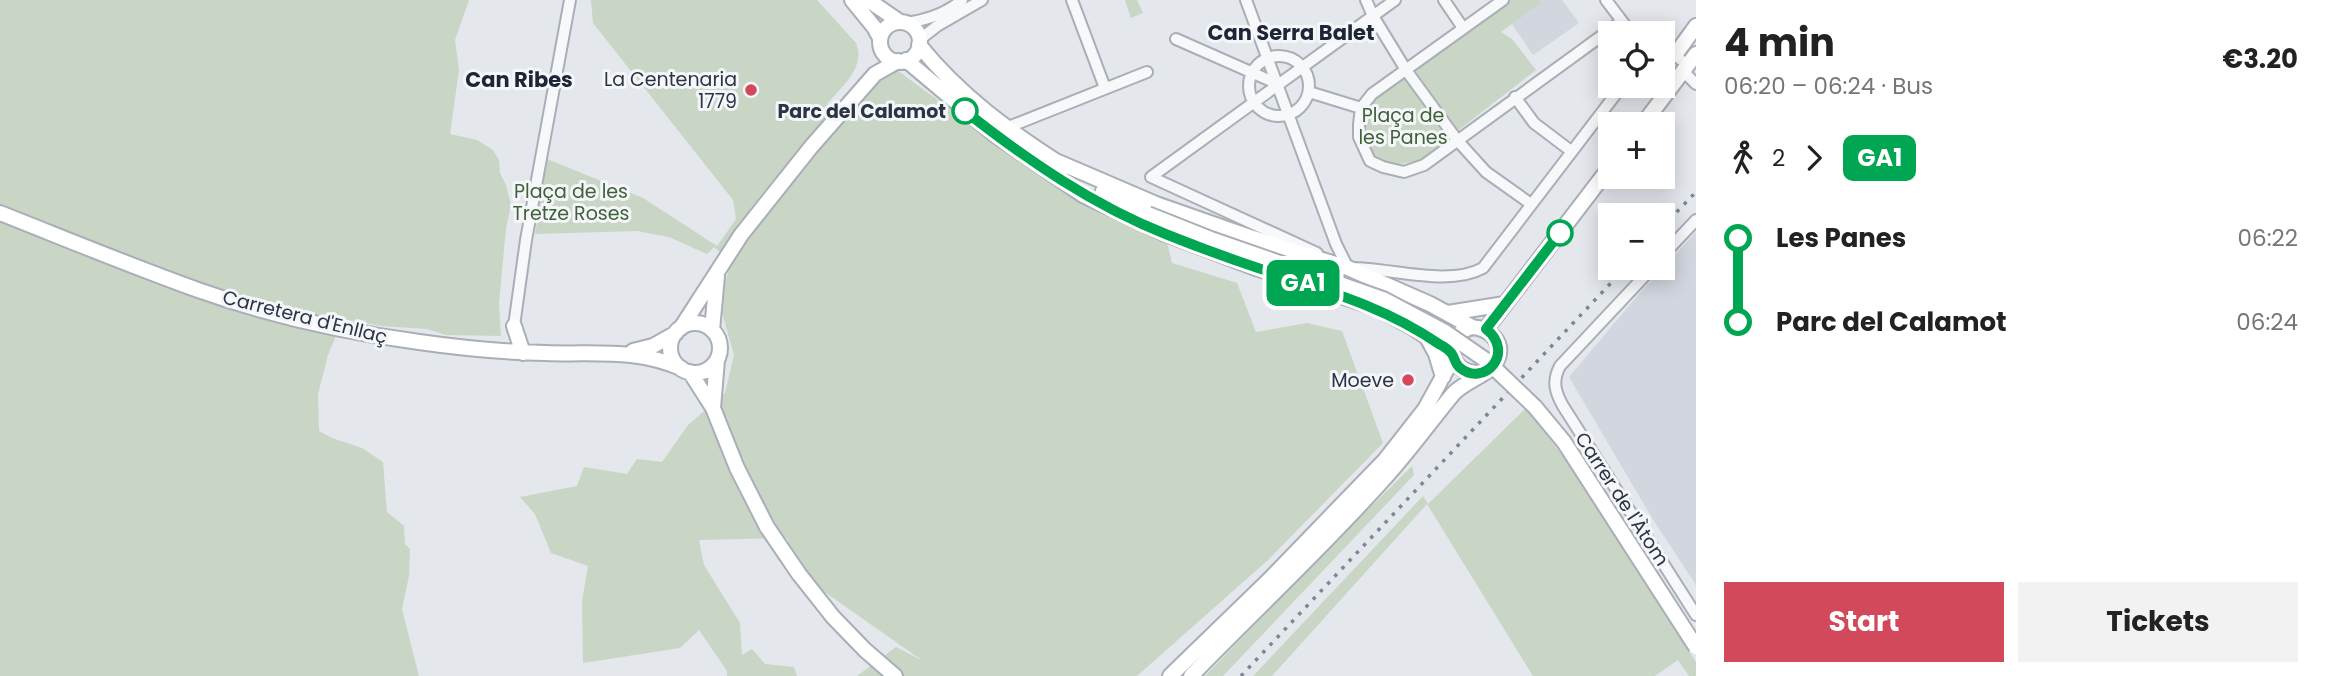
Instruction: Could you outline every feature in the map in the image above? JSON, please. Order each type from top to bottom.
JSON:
[{"type":"street","points":[[502,351],[514,326],[526,240],[570,0]]},
{"type":"street","points":[[852,0],[874,27],[887,56],[902,61],[984,126],[1055,167],[1148,214],[1211,239],[1384,299],[1445,332],[1487,361],[1535,407],[1564,442],[1696,647]]},
{"type":"street","points":[[868,0],[916,30],[919,43],[949,81],[1055,167],[1083,195],[1166,234],[1256,268],[1377,308],[1426,336],[1452,356],[1461,369],[1468,373],[1480,373]]},
{"type":"street","points":[[875,74],[886,28],[930,18],[965,2],[982,0]]},
{"type":"street","points":[[1072,0],[1105,88]]},
{"type":"street","points":[[1246,0],[1336,244],[1348,268]]},
{"type":"street","points":[[1366,0],[1406,70],[1457,140],[1486,172],[1531,204]]},
{"type":"street","points":[[1395,0],[1151,177],[1348,268],[1450,277],[1472,274],[1483,268],[1612,98]]},
{"type":"street","points":[[1444,0],[1464,28]]},
{"type":"street","points":[[1503,0],[1372,94],[1361,108],[1359,137],[1370,160],[1383,167],[1404,172],[1424,165],[1598,38]]},
{"type":"street","points":[[1606,0],[1622,21]]},
{"type":"street","points":[[895,676],[862,648],[832,616],[766,527],[737,468],[713,408],[672,356],[671,347],[679,330],[749,223],[811,147],[875,74],[915,54],[919,43],[965,2]]},
{"type":"street","points":[[1675,51],[1696,26]]},
{"type":"street","points":[[1176,39],[1278,84]]},
{"type":"street","points":[[1267,57],[1286,58],[1301,67],[1309,92],[1302,104],[1289,115],[1275,116],[1267,113],[1254,101],[1249,88],[1251,72],[1260,61],[1267,57]]},
{"type":"street","points":[[1689,63],[1696,84]]},
{"type":"street","points":[[1652,112],[1689,63]]},
{"type":"street","points":[[1006,128],[1147,72]]},
{"type":"street","points":[[1309,92],[1361,108]]},
{"type":"street","points":[[1515,97],[1534,122],[1571,150]]},
{"type":"street","points":[[1055,167],[1252,239],[1348,268],[1479,328],[1496,340],[1498,355],[1488,370],[1460,386],[1419,440],[1355,511],[1191,676]]},
{"type":"street","points":[[1170,676],[1270,579],[1385,460],[1425,409],[1443,377],[1452,356],[1454,340],[1459,333],[1479,328],[1506,304],[1598,183]]},
{"type":"street","name":"Carretera d'Enllaç","points":[[0,213],[199,290],[285,316],[350,331],[419,342],[523,353],[624,353],[652,357],[685,370]]},
{"type":"street","points":[[1675,242],[1696,220]]},
{"type":"street","points":[[1377,308],[1376,303],[1388,276],[1399,271]]},
{"type":"street","points":[[713,408],[720,344],[712,330],[717,274]]},
{"type":"street","name":"Carrer de l'Àtom","points":[[1641,280],[1560,366],[1554,382],[1557,396],[1563,406],[1696,615]]},
{"type":"street","points":[[1446,313],[1506,304]]},
{"type":"street","points":[[679,330],[696,323],[712,330]]},
{"type":"street","points":[[514,326],[523,353]]},
{"type":"street","name":"Carretera d'Enllaç","points":[[624,353],[653,346],[679,330]]},
{"type":"street","points":[[1426,336],[1443,377]]},
{"type":"street","points":[[685,370],[706,371],[717,360]]},
{"type":"shaded area","points":[[1543,0],[1562,0],[1579,23],[1533,55],[1511,23]]},
{"type":"shaded area","points":[[1696,232],[1696,585],[1652,518],[1569,377],[1652,280],[1675,280],[1675,255]]},
{"type":"green space","points":[[0,0],[469,0],[455,40],[459,70],[450,134],[477,140],[493,150],[499,160],[500,173],[506,185],[511,205],[506,228],[499,304],[501,336],[446,335],[427,329],[381,326],[343,319],[328,355],[318,394],[319,431],[362,448],[383,462],[387,512],[404,526],[405,544],[410,549],[409,576],[402,609],[419,676],[0,676]]},
{"type":"green space","name":"La Centenaria 1779","points":[[591,0],[817,0],[856,43],[858,61],[855,69],[827,104],[834,108],[720,252],[714,247],[707,254],[669,237],[637,231],[535,234],[547,159],[643,198],[717,246],[736,219],[733,200],[593,23]]},
{"type":"green space","points":[[1125,0],[1137,0],[1143,13],[1131,18]]},
{"type":"green space","name":"Plaça de les Panes","points":[[1505,0],[1542,2],[1501,32],[1512,39],[1536,70],[1420,160],[1390,163],[1373,155],[1367,149],[1363,128],[1372,102]]},
{"type":"green space","points":[[897,70],[1038,174],[1101,208],[1166,238],[1172,263],[1237,283],[1256,332],[1307,323],[1342,331],[1383,443],[1268,560],[1137,676],[857,676],[896,647],[923,661],[799,574],[787,538],[699,540],[704,565],[740,623],[742,655],[752,649],[765,664],[794,667],[797,676],[727,676],[727,671],[699,630],[680,648],[583,663],[582,601],[588,566],[551,553],[535,514],[520,497],[577,486],[584,467],[627,474],[637,459],[662,462],[688,425],[725,393],[734,355],[719,302],[731,263],[776,196],[875,82],[887,72]]},
{"type":"green space","points":[[1526,408],[1581,480],[1696,662],[1696,676],[1689,676],[1678,660],[1655,676],[1533,676],[1427,504],[1272,676],[1253,676],[1423,496],[1428,504]]},
{"type":"green space","points":[[1412,466],[1414,475],[1223,676],[1205,676],[1306,571]]},
{"type":"railway","points":[[1675,214],[1696,192]]},
{"type":"railway","points":[[1241,676],[1614,280]]},
{"type":"bus line","name":"GA1","points":[[965,111],[1083,195],[1166,234],[1390,314],[1440,344],[1452,354],[1455,363],[1468,373],[1488,370],[1495,362],[1499,348],[1492,334],[1486,329],[1560,233]]},
{"type":"place","name":"La Centenaria 1779","points":[[751,90]]},
{"type":"place","name":"Parc del Calamot","points":[[965,111]]},
{"type":"place","name":"Moeve","points":[[1408,380]]},
{"type":"district","name":"Can Serra Balet","points":[[1291,32]]},
{"type":"district","name":"Can Ribes","points":[[519,79]]},
{"type":"park label","name":"Plaça de les Tretze Roses","points":[[571,202]]}]
